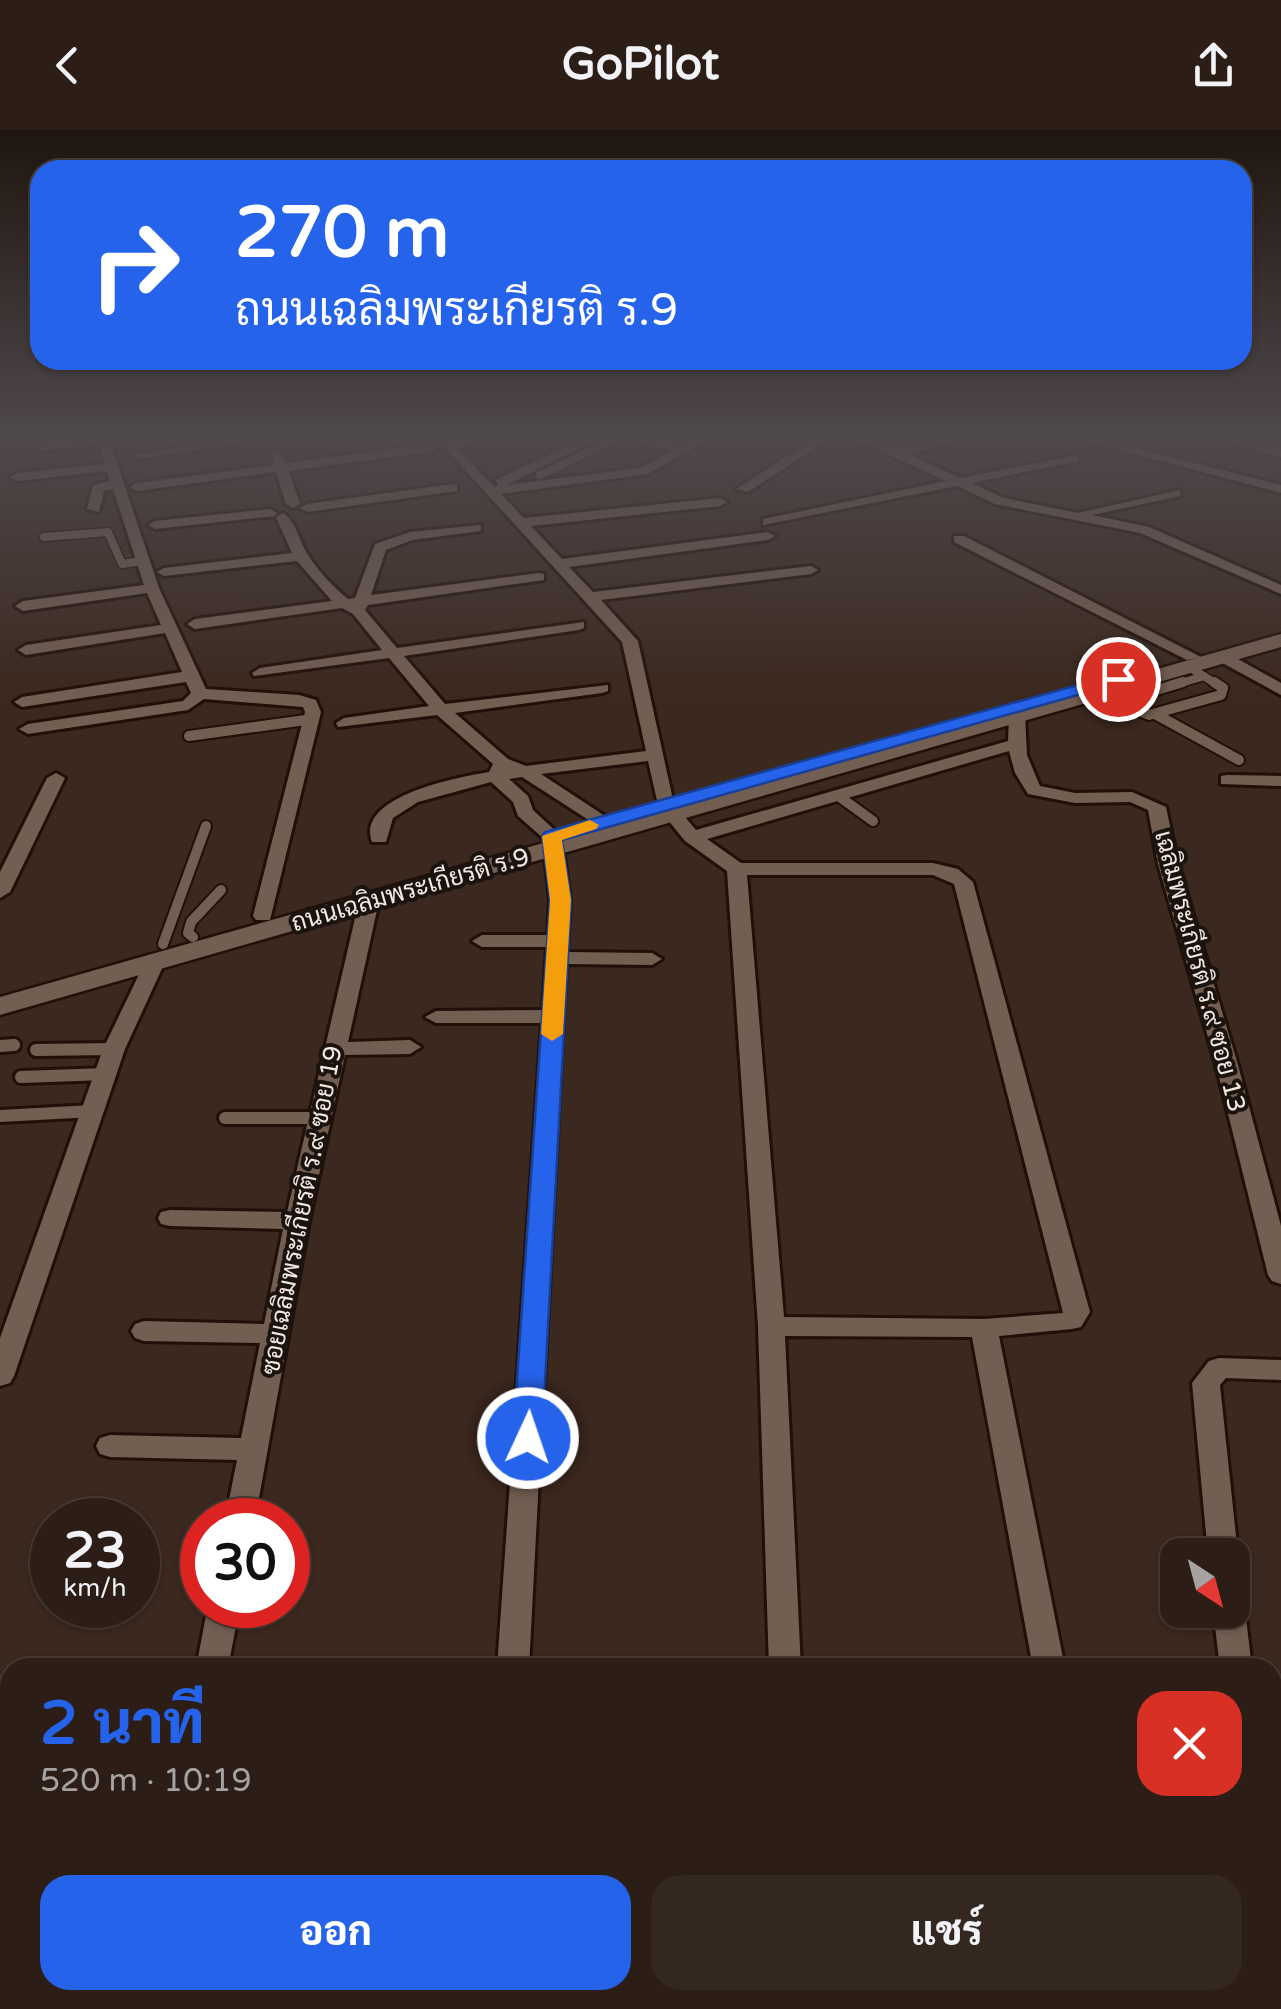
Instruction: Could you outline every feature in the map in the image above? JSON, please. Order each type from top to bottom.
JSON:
[{"type":"main road","name":"ถนนเฉลิมพระเกียรติ ร.9","points":[[0,1006],[159,953],[193,936],[552,843],[601,822],[670,809],[1100,694],[1281,632]]},
{"type":"main road","name":"ถนนเฉลิมพระเกียรติ ร.9","points":[[1191,665],[1281,640]]},
{"type":"main road","name":"ถนนเฉลิมพระเกียรติ ร.9","points":[[0,992],[368,901],[670,809],[1100,694]]},
{"type":"street","points":[[130,524],[152,588],[200,694]]},
{"type":"street","points":[[155,525],[167,524]]},
{"type":"street","points":[[292,524],[300,556],[341,603]]},
{"type":"street","points":[[521,524],[630,641],[654,755],[670,809],[692,837],[737,869],[932,870],[952,873],[963,882],[1077,1312],[1072,1320],[1060,1324],[984,1328],[771,1326]]},
{"type":"street","points":[[558,564],[789,524]]},
{"type":"street","points":[[1115,524],[1144,530],[1281,590]]},
{"type":"street","points":[[476,528],[410,536],[380,547],[361,605],[390,652],[499,770],[522,800],[524,812],[552,843],[560,900],[515,1658]]},
{"type":"street","points":[[959,538],[1191,665]]},
{"type":"street","points":[[164,572],[300,556]]},
{"type":"street","points":[[592,597],[811,570]]},
{"type":"street","points":[[195,624],[341,603],[361,605],[539,578]]},
{"type":"street","points":[[23,606],[152,588]]},
{"type":"street","points":[[260,673],[579,625]]},
{"type":"street","points":[[26,650],[169,628]]},
{"type":"street","points":[[1223,657],[1281,690]]},
{"type":"street","points":[[22,702],[191,676]]},
{"type":"street","points":[[344,723],[602,688]]},
{"type":"street","points":[[28,729],[188,705],[200,694],[300,700],[310,704],[313,719],[263,916]]},
{"type":"street","name":"เฉลิมพระเกียรติ ร.๙ ซอย 13","points":[[1017,716],[1015,744],[1025,778],[1034,790],[1076,798],[1132,797],[1156,807],[1168,864],[1227,1066],[1281,1275]]},
{"type":"street","points":[[692,837],[1015,744]]},
{"type":"street","points":[[378,838],[379,825],[388,812],[402,804],[499,770],[526,772],[654,755]]},
{"type":"street","points":[[526,772],[601,822]]},
{"type":"street","points":[[0,892],[56,778]]},
{"type":"street","points":[[1227,780],[1281,781]]},
{"type":"street","points":[[737,869],[771,1326],[785,1658]]},
{"type":"street","name":"ซอยเฉลิมพระเกียรติ ร.๙ ซอย 19","points":[[244,1498],[297,1220],[368,901]]},
{"type":"street","points":[[482,941],[652,959]]},
{"type":"street","points":[[0,1376],[114,1049],[159,953]]},
{"type":"street","points":[[436,1017],[553,1016]]},
{"type":"street","points":[[333,1049],[410,1047]]},
{"type":"street","points":[[170,1218],[297,1220]]},
{"type":"street","points":[[984,1328],[1047,1658]]},
{"type":"street","points":[[144,1331],[275,1334]]},
{"type":"street","points":[[1221,1538],[1206,1383],[1219,1368],[1281,1370]]},
{"type":"street","points":[[110,1446],[254,1449]]},
{"type":"street","points":[[214,1658],[220,1628]]},
{"type":"street","points":[[1231,1628],[1235,1658]]},
{"type":"lane","points":[[44,537],[108,532],[122,564],[142,561]]},
{"type":"lane","points":[[1100,694],[1142,714],[1157,715],[1221,695],[1222,688],[1191,665]]},
{"type":"lane","points":[[1157,715],[1240,760]]},
{"type":"lane","points":[[189,736],[313,719]]},
{"type":"lane","points":[[837,795],[872,821]]},
{"type":"lane","points":[[159,953],[206,826]]},
{"type":"lane","points":[[193,936],[188,933],[191,922],[221,890]]},
{"type":"lane","points":[[0,1046],[14,1046]]},
{"type":"lane","points":[[36,1050],[114,1049]]},
{"type":"lane","points":[[21,1077],[106,1074]]},
{"type":"lane","points":[[0,1116],[92,1112]]},
{"type":"lane","points":[[225,1118],[320,1118]]},
{"type":"slow traffic","points":[[552,1034],[560,900],[552,836],[590,825]]},
{"type":"route","points":[[528,1438],[560,900],[552,836],[1118,679]]}]
